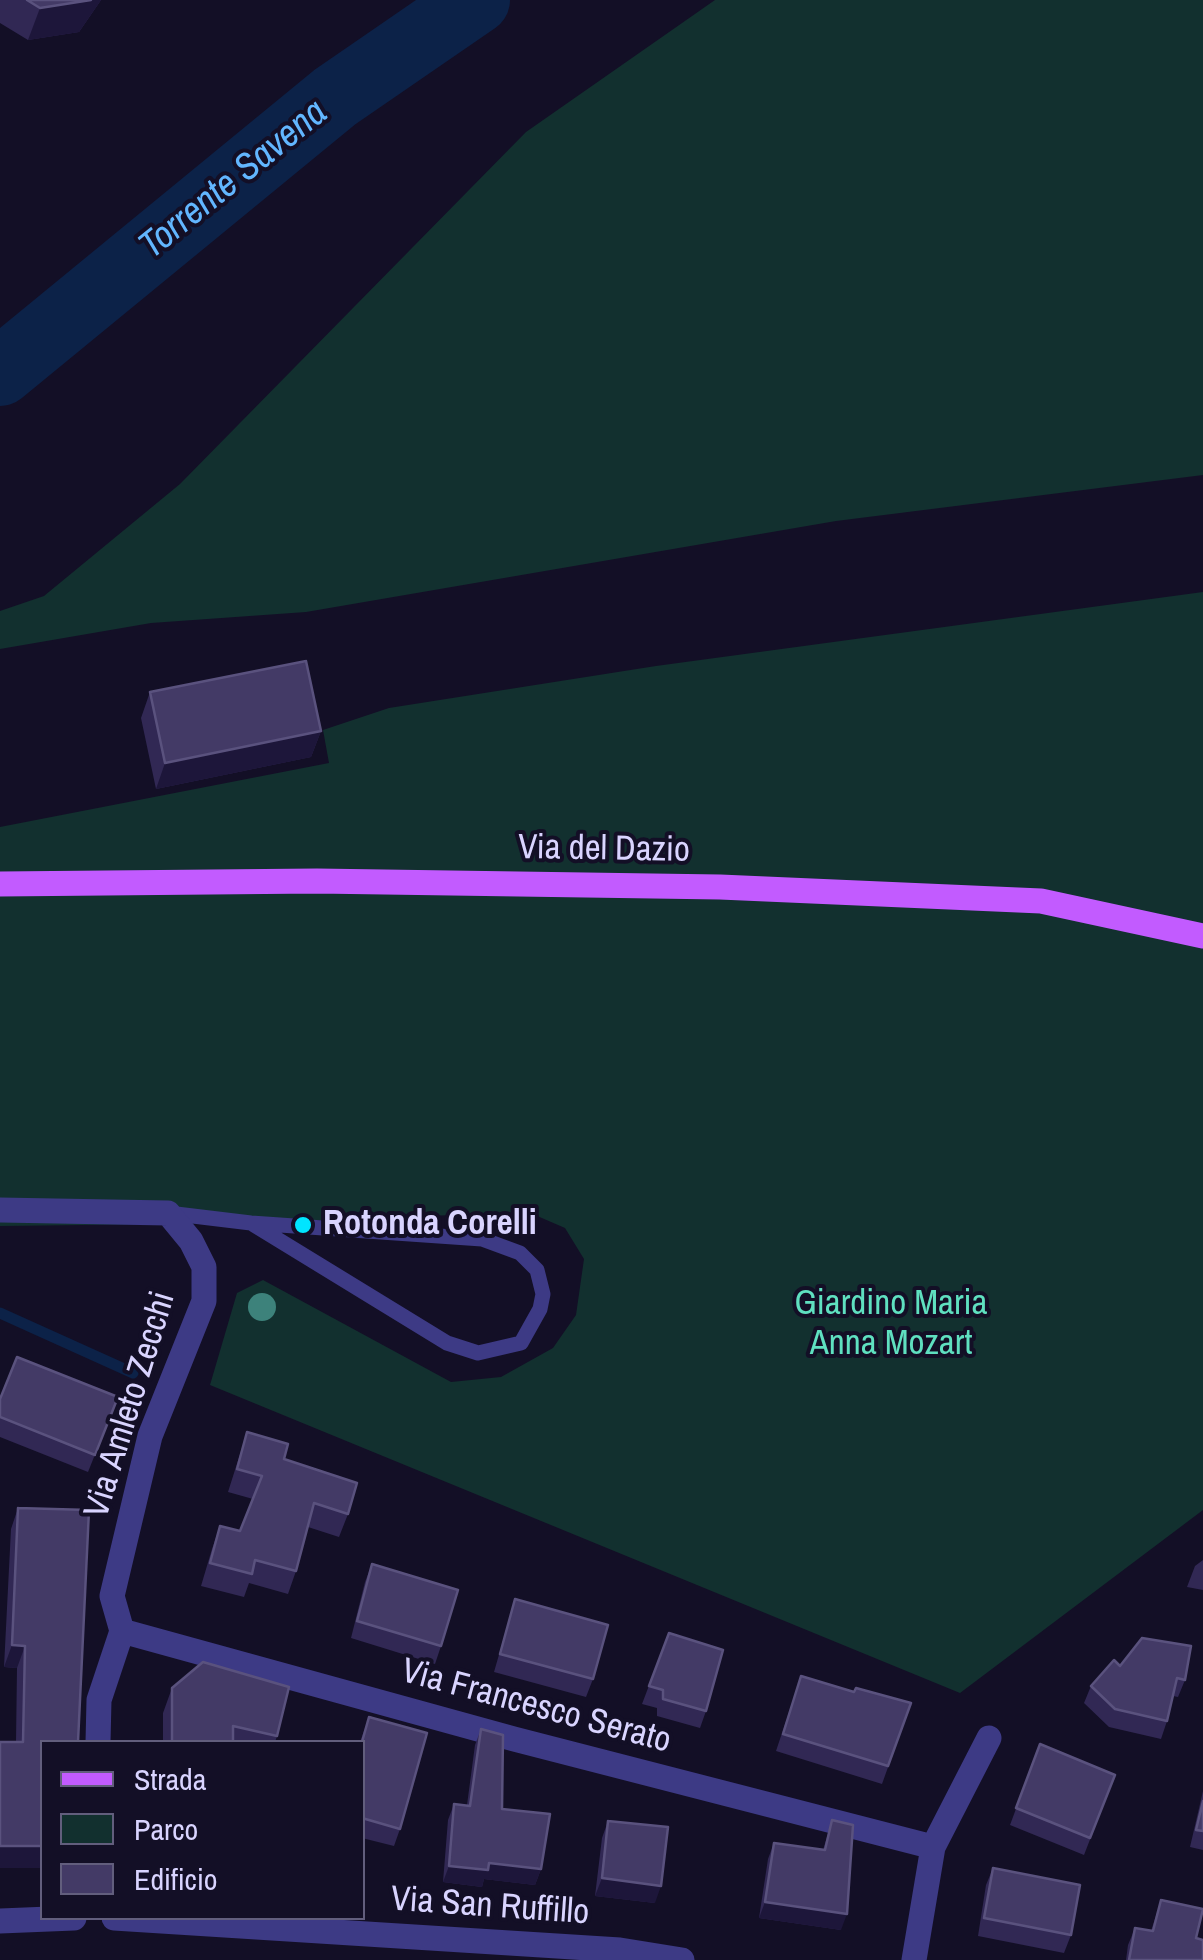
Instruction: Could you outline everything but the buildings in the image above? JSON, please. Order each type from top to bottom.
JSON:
[{"type":"main road","name":"Via del Dazio","points":[[0,884],[316,881],[720,887],[1041,900],[1203,936]]},
{"type":"street","points":[[0,1210],[168,1213]]},
{"type":"street","name":"Via Amleto Zecchi","points":[[98,1740],[98,1700],[122,1631],[112,1596],[150,1436],[204,1301],[204,1267],[191,1241],[168,1213]]},
{"type":"street","name":"Via Francesco Serato","points":[[122,1631],[932,1860]]},
{"type":"street","points":[[914,1960],[932,1860],[989,1738]]},
{"type":"street","points":[[0,1921],[40,1920]]},
{"type":"street","name":"Via San Ruffillo","points":[[146,1920],[620,1950],[682,1960]]},
{"type":"lane","points":[[168,1213],[251,1223],[482,1239],[520,1252],[537,1270],[543,1294],[540,1309],[521,1343],[478,1353],[447,1343],[251,1223]]},
{"type":"green space","points":[[715,0],[1203,0],[1203,475],[836,521],[306,612],[151,623],[0,649],[0,611],[44,596],[180,484],[526,132]]},
{"type":"green space","name":"Giardino Maria Anna Mozart","points":[[1203,592],[1203,1510],[960,1693],[210,1385],[237,1293],[263,1280],[451,1382],[501,1377],[553,1348],[576,1315],[584,1259],[565,1228],[528,1212],[251,1223],[0,1226],[0,827],[329,763],[323,730],[389,708],[656,666]]},
{"type":"waterway","name":"Torrente Savena","points":[[0,372],[335,97],[476,0]]},
{"type":"waterway","points":[[0,1313],[133,1373]]},
{"type":"place","name":"Rotonda Corelli","points":[[303,1225]]}]
